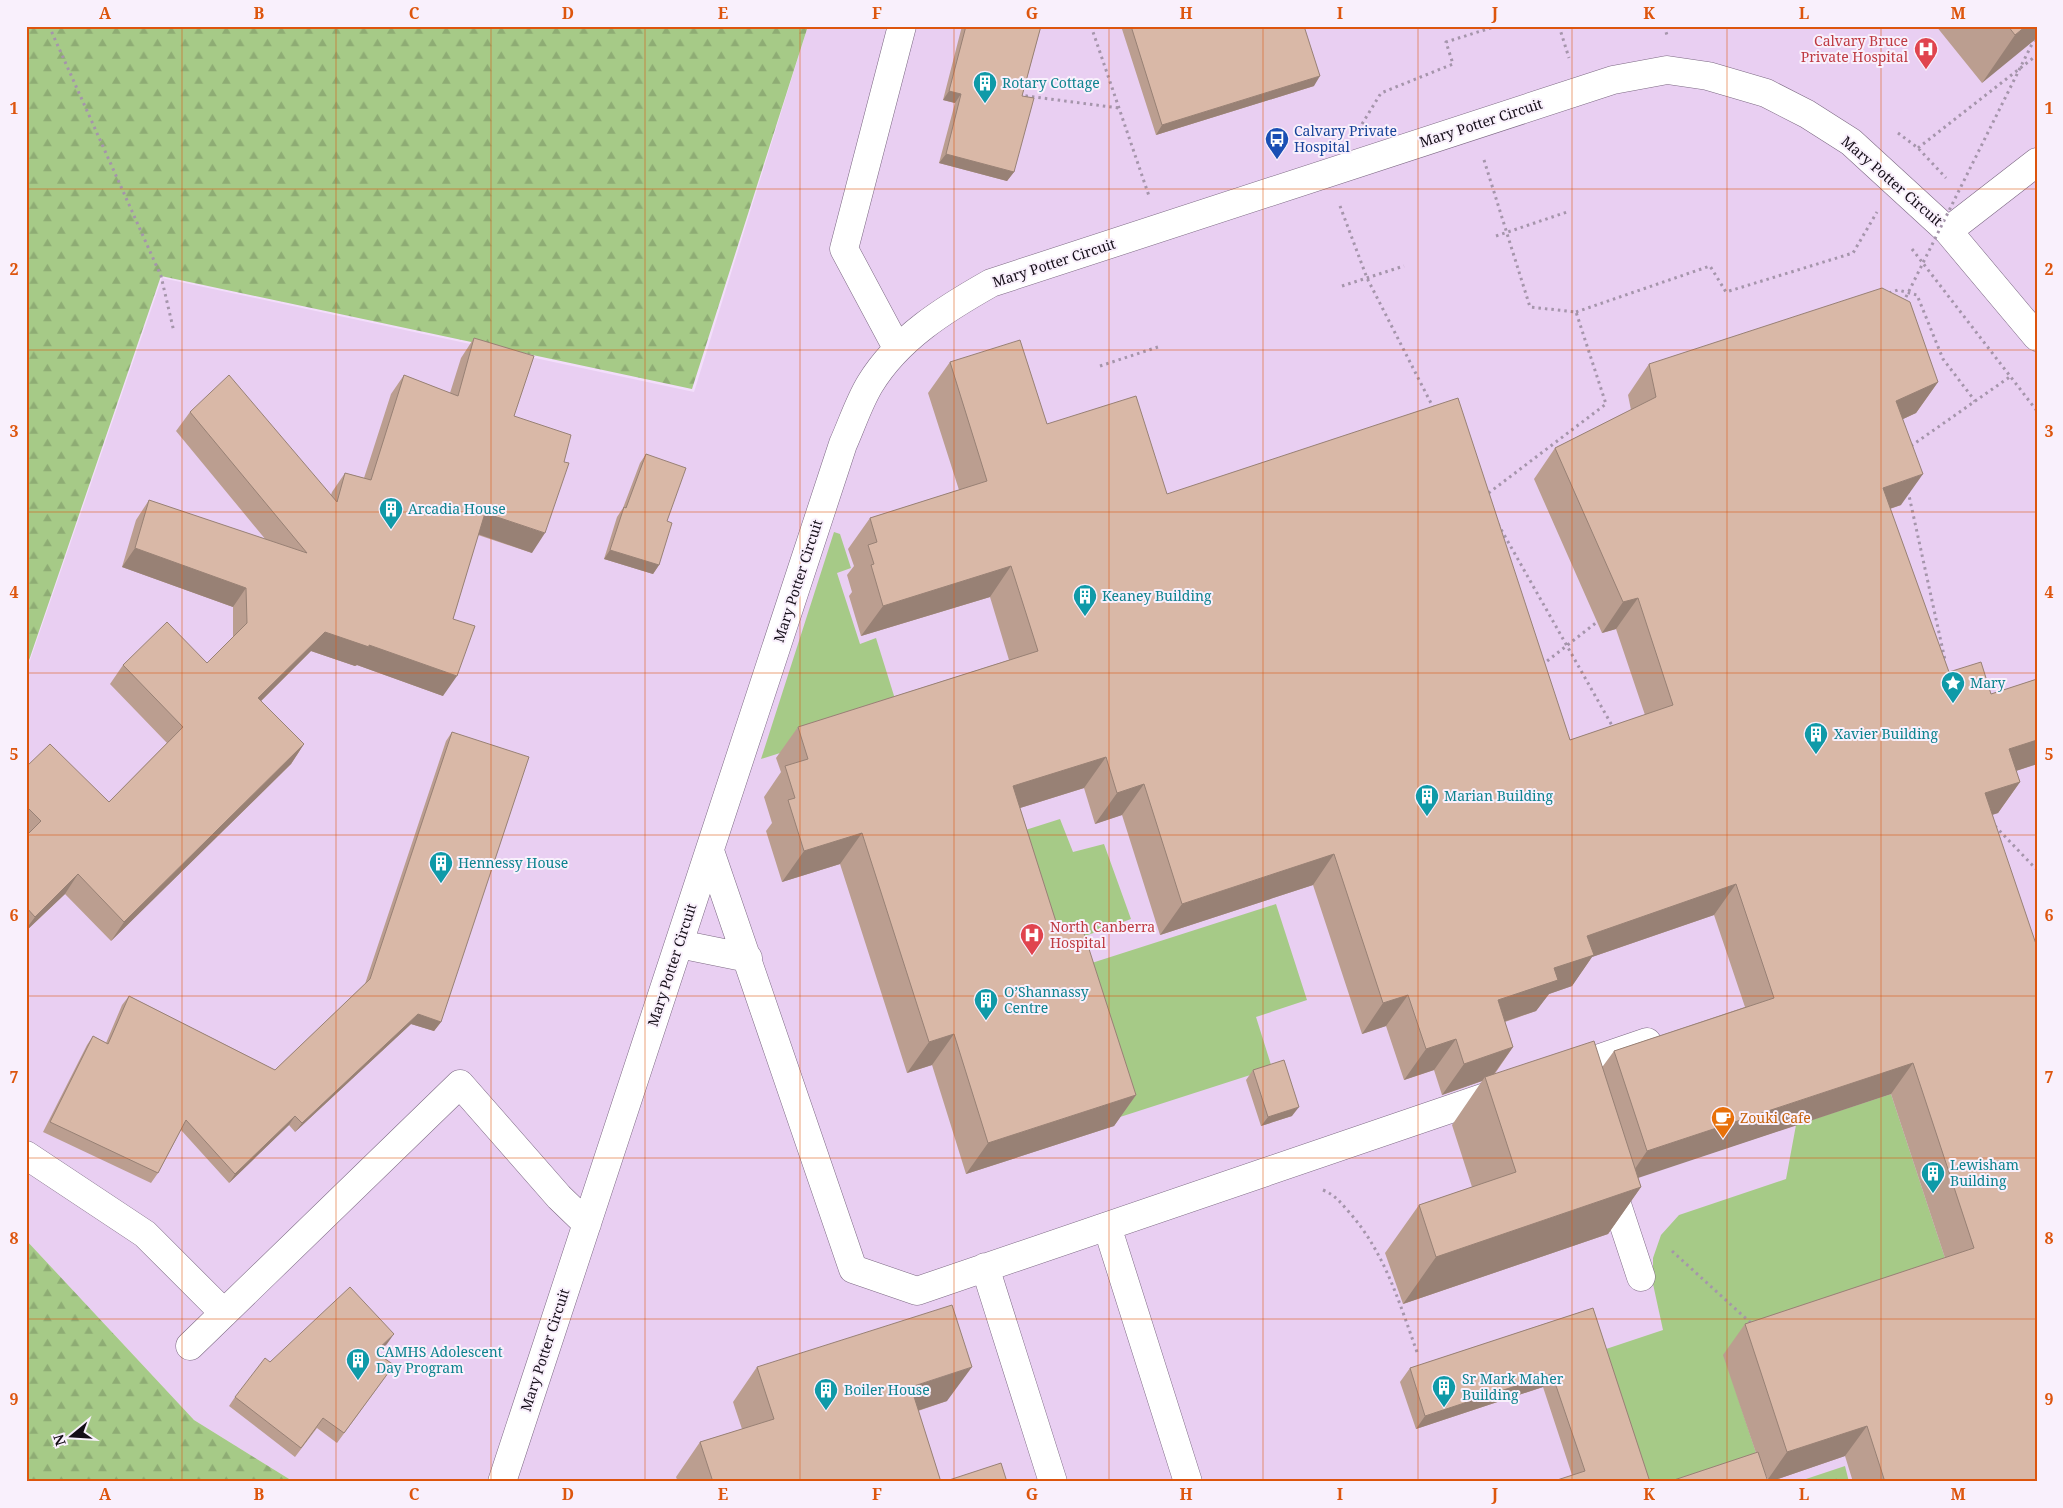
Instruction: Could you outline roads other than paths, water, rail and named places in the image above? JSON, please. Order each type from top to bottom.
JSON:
[{"type":"street","points":[[897,348],[844,249],[902,26]]},
{"type":"street","name":"Mary Potter Circuit","points":[[502,1482],[843,444],[870,384],[897,348],[944,310],[991,283],[1614,80],[1667,70],[1708,76],[1766,93],[1807,114],[1851,142],[1948,231],[2037,337]]},
{"type":"street","points":[[1948,231],[2037,162]]},
{"type":"street","points":[[710,851],[853,1268],[917,1291],[1673,1033]]},
{"type":"street","points":[[679,944],[748,958]]},
{"type":"street","points":[[1571,1068],[1581,1096]]},
{"type":"street","points":[[190,1346],[460,1084],[559,1197],[587,1224]]},
{"type":"street","points":[[1600,1153],[1642,1278]]},
{"type":"street","points":[[26,1155],[145,1234],[224,1313]]},
{"type":"street","points":[[1107,1226],[1188,1482]]},
{"type":"street","points":[[986,1267],[1053,1482]]},
{"type":"place","name":"Calvary Bruce Private Hospital","points":[[1926,70]]},
{"type":"place","name":"Rotary Cottage","points":[[985,104]]},
{"type":"place","name":"Calvary Private Hospital","points":[[1277,160]]},
{"type":"place","name":"Arcadia House","points":[[391,530]]},
{"type":"place","name":"Keaney Building","points":[[1085,617]]},
{"type":"place","name":"Mary","points":[[1953,704]]},
{"type":"place","name":"Xavier Building","points":[[1816,755]]},
{"type":"place","name":"Marian Building","points":[[1427,817]]},
{"type":"place","name":"Hennessy House","points":[[441,884]]},
{"type":"place","name":"North Canberra Hospital","points":[[1032,956]]},
{"type":"place","name":"O’Shannassy Centre","points":[[986,1021]]},
{"type":"place","name":"Zouki Cafe","points":[[1723,1139]]},
{"type":"place","name":"Lewisham Building","points":[[1933,1194]]},
{"type":"place","name":"CAMHS Adolescent Day Program","points":[[358,1381]]},
{"type":"place","name":"Sr Mark Maher Building","points":[[1444,1408]]},
{"type":"place","name":"Boiler House","points":[[826,1411]]}]
